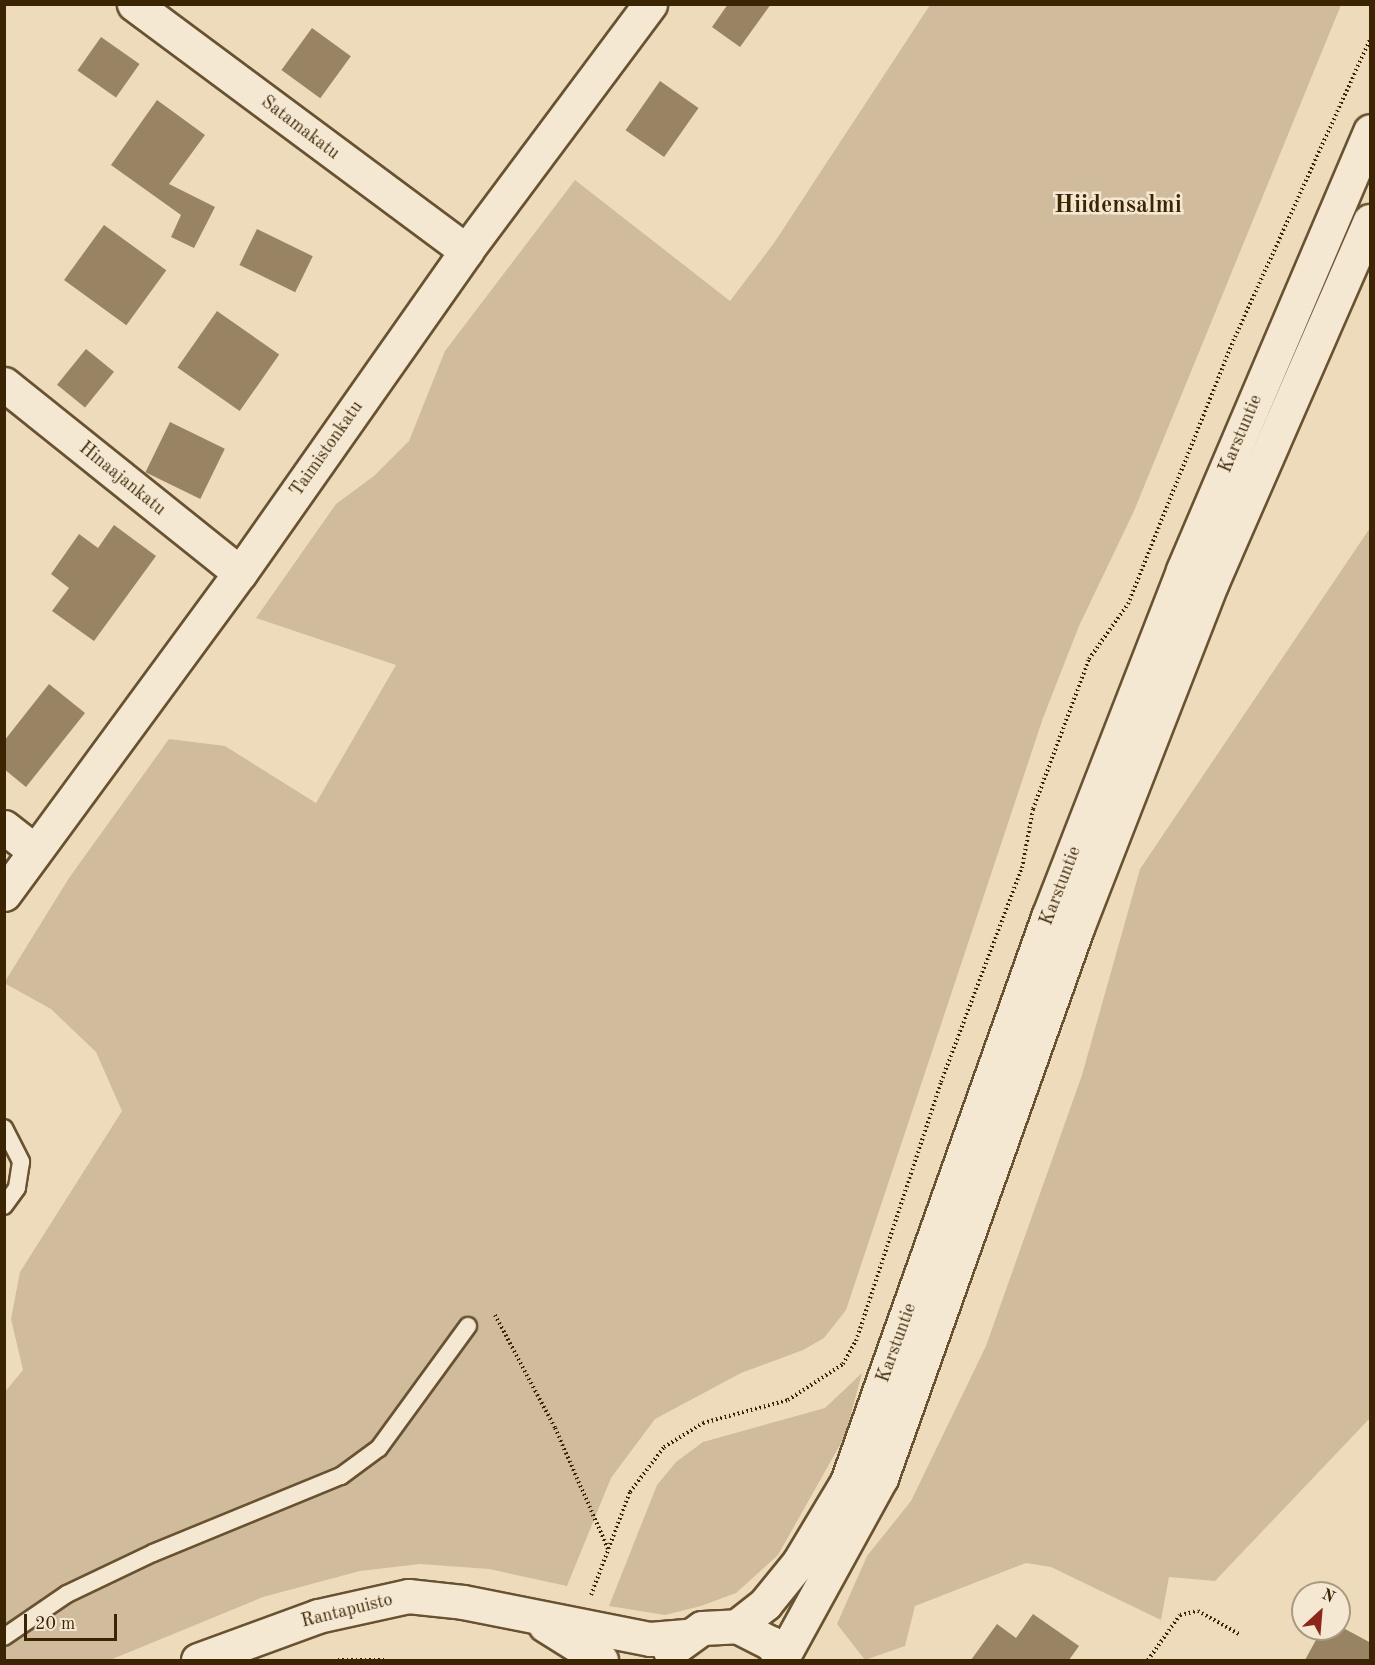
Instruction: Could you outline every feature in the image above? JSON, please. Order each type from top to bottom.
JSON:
[{"type":"main road","name":"Satamakatu","points":[[134,4],[466,251]]},
{"type":"main road","name":"Taimistonkatu","points":[[4,894],[240,573],[466,251],[650,4]]},
{"type":"main road","name":"Karstuntie","points":[[737,1626],[765,1604],[799,1562],[847,1482],[1048,917],[1183,570],[1371,130]]},
{"type":"main road","name":"Karstuntie","points":[[783,1659],[881,1478],[1094,885],[1212,582],[1371,221]]},
{"type":"main road","name":"Hinaajankatu","points":[[4,384],[240,573]]},
{"type":"main road","points":[[4,827],[35,851]]},
{"type":"main road","name":"Rantapuisto","points":[[198,1660],[318,1616],[408,1596],[464,1602],[536,1620],[650,1639],[686,1636]]},
{"type":"main road","name":"Rantapuisto","points":[[536,1620],[601,1660]]},
{"type":"main road","points":[[665,1660],[686,1636],[720,1624],[737,1626],[771,1643],[783,1659]]},
{"type":"lane","points":[[4,1128],[21,1162],[17,1188],[4,1206]]},
{"type":"lane","points":[[4,1637],[67,1594],[153,1553],[341,1476],[379,1448],[468,1326]]},
{"type":"path","points":[[587,1606],[630,1492],[664,1447],[703,1423],[788,1400],[843,1364],[855,1341],[941,1082],[1022,868],[1033,809],[1089,659],[1128,604],[1235,337],[1371,39]]},
{"type":"path","points":[[495,1315],[555,1428],[608,1549]]},
{"type":"path","points":[[1148,1660],[1180,1615],[1198,1611],[1239,1634]]},
{"type":"path","points":[[338,1660],[384,1660]]},
{"type":"shaded area","points":[[930,5],[1341,5],[1134,511],[1079,626],[1043,718],[846,1310],[824,1338],[803,1350],[741,1373],[655,1419],[611,1478],[567,1586],[489,1569],[420,1564],[360,1571],[263,1597],[110,1660],[5,1660],[4,1393],[23,1370],[11,1319],[20,1272],[122,1111],[96,1052],[51,1009],[4,983],[69,878],[169,739],[225,746],[316,803],[396,665],[256,618],[336,504],[374,476],[409,441],[445,351],[575,180],[730,301],[774,243]]},
{"type":"shaded area","points":[[1370,528],[1370,1418],[1215,1581],[1169,1577],[1161,1620],[1051,1567],[1026,1563],[915,1606],[905,1646],[865,1660],[837,1624],[867,1556],[911,1501],[986,1346],[1082,1075],[1140,869]]},
{"type":"shaded area","points":[[862,1373],[845,1436],[778,1555],[736,1593],[701,1606],[665,1615],[609,1606],[657,1485],[676,1462],[703,1442],[825,1408]]},
{"type":"building","points":[[728,4],[771,4],[740,47],[712,27]]},
{"type":"building","points":[[312,28],[351,56],[320,98],[281,70]]},
{"type":"building","points":[[101,37],[140,64],[116,98],[77,71]]},
{"type":"building","points":[[660,81],[699,108],[664,157],[626,130]]},
{"type":"building","points":[[157,100],[205,135],[169,184],[215,207],[194,248],[171,237],[181,215],[111,165]]},
{"type":"building","points":[[104,225],[166,270],[126,325],[64,280]]},
{"type":"building","points":[[257,229],[313,256],[295,292],[239,265]]},
{"type":"building","points":[[217,311],[279,355],[240,411],[177,368]]},
{"type":"building","points":[[86,349],[114,372],[85,407],[57,385]]},
{"type":"building","points":[[170,422],[225,449],[200,499],[145,472]]},
{"type":"building","points":[[114,525],[156,556],[94,641],[52,611],[69,588],[51,574],[79,534],[98,548]]},
{"type":"building","points":[[49,684],[85,713],[26,787],[4,769],[4,741]]},
{"type":"building","points":[[1033,1614],[1079,1646],[1069,1660],[971,1660],[997,1624],[1016,1638]]},
{"type":"building","points":[[1351,1632],[1371,1643],[1371,1660],[1305,1660],[1315,1641],[1351,1641]]},
{"type":"district","name":"Hiidensalmi","points":[[1118,207]]}]
